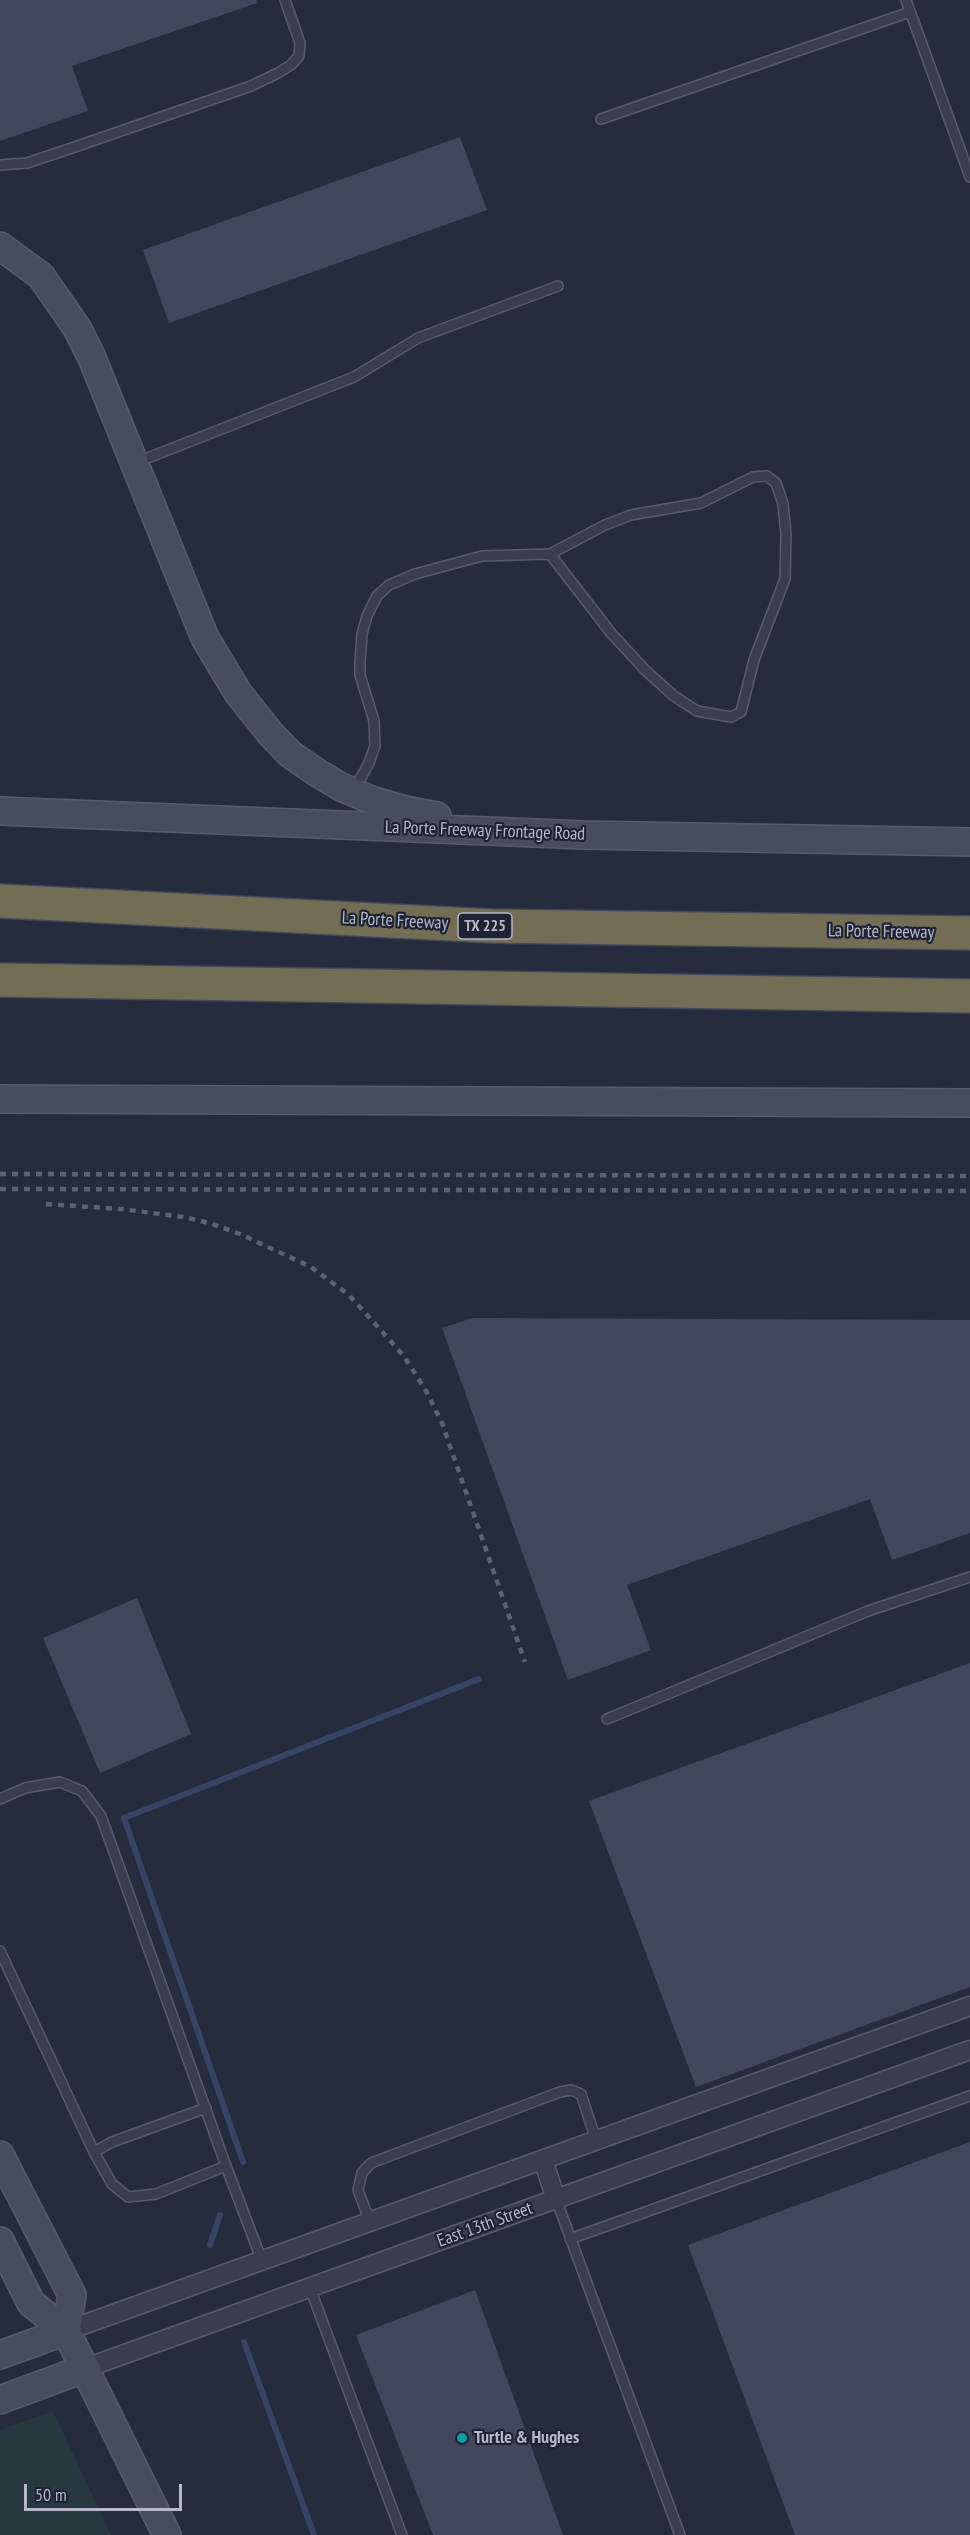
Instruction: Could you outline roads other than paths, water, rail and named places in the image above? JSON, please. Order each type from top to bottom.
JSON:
[{"type":"highway","name":"La Porte Freeway","points":[[0,901],[492,926],[970,933]]},
{"type":"highway","points":[[0,980],[970,996]]},
{"type":"main road","points":[[0,246],[41,276],[77,328],[92,358],[205,638],[238,693],[290,754],[316,772],[353,792],[405,810],[584,835]]},
{"type":"main road","name":"La Porte Freeway Frontage Road","points":[[0,810],[584,835],[970,842]]},
{"type":"main road","points":[[0,1099],[970,1103]]},
{"type":"main road","points":[[0,2155],[72,2295],[66,2331]]},
{"type":"main road","points":[[0,2241],[32,2303],[66,2331],[167,2535]]},
{"type":"main road","points":[[0,2355],[66,2331]]},
{"type":"main road","name":"East 13th Street","points":[[0,2400],[86,2368]]},
{"type":"street","points":[[66,2331],[970,2006]]},
{"type":"street","name":"East 13th Street","points":[[86,2368],[970,2050]]},
{"type":"street","points":[[543,2160],[556,2199]]},
{"type":"lane","points":[[0,165],[27,163],[251,86],[278,73],[291,65],[299,56],[300,43],[285,0]]},
{"type":"lane","points":[[906,0],[970,177]]},
{"type":"lane","points":[[601,119],[910,12]]},
{"type":"lane","points":[[133,464],[354,377],[418,338],[558,286]]},
{"type":"lane","points":[[353,792],[369,763],[375,746],[374,721],[360,675],[362,634],[367,616],[377,596],[390,585],[415,574],[482,556],[550,554],[605,525],[632,515],[701,503],[753,477],[767,476],[776,483],[783,504],[786,534],[785,579],[754,660],[741,712],[731,717],[697,711],[674,696],[646,671],[611,633],[550,554]]},
{"type":"lane","points":[[607,1719],[868,1611],[970,1576]]},
{"type":"lane","points":[[0,1799],[26,1788],[60,1782],[82,1791],[101,1816],[262,2261]]},
{"type":"lane","points":[[0,1951],[94,2152],[112,2184],[128,2197],[156,2194],[226,2166]]},
{"type":"lane","points":[[370,2222],[358,2190],[362,2173],[371,2163],[560,2092],[571,2091],[581,2094],[596,2140]]},
{"type":"lane","points":[[570,2240],[970,2096]]},
{"type":"lane","points":[[94,2152],[112,2142],[206,2108]]},
{"type":"lane","points":[[556,2199],[680,2535]]},
{"type":"lane","points":[[310,2288],[402,2535]]},
{"type":"waterway","points":[[243,2162],[124,1818],[479,1679]]},
{"type":"waterway","points":[[210,2245],[220,2215]]},
{"type":"waterway","points":[[244,2342],[314,2535]]},
{"type":"railway","points":[[0,1174],[970,1176]]},
{"type":"railway","points":[[0,1189],[970,1191]]},
{"type":"railway","points":[[46,1204],[121,1209],[184,1217],[209,1223],[240,1234],[311,1267],[349,1295],[403,1355],[425,1389],[442,1423],[525,1662]]},
{"type":"place","name":"Turtle & Hughes","points":[[462,2438]]}]
